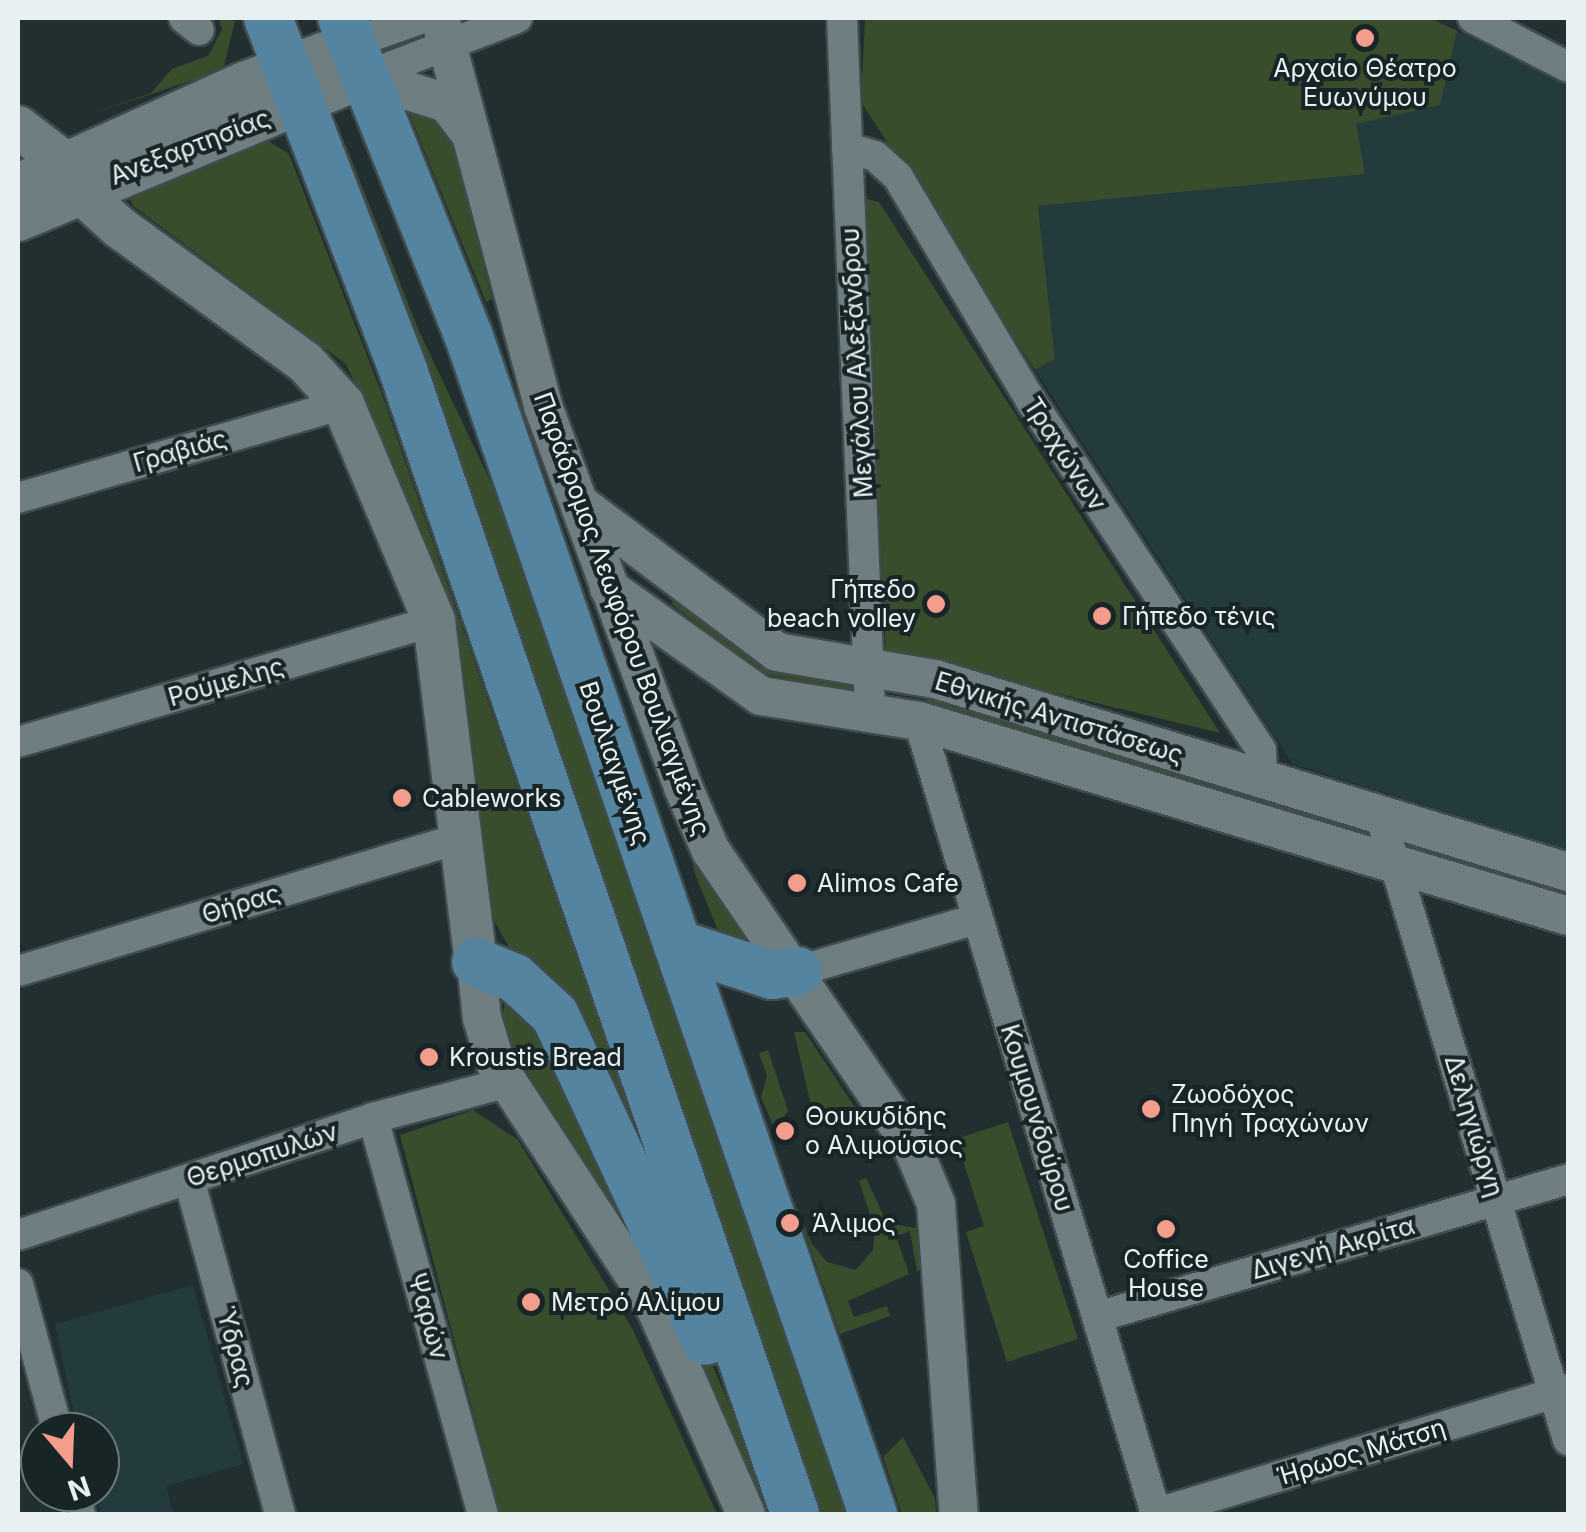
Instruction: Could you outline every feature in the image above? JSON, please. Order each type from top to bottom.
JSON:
[{"type":"main road","points":[[268,18],[404,373],[777,1509]]},
{"type":"main road","name":"Ανεξαρτησίας","points":[[18,220],[42,177],[294,85],[353,46]]},
{"type":"main road","name":"Βουλιαγμένης","points":[[353,46],[468,334],[873,1514]]},
{"type":"main road","points":[[18,127],[42,177],[119,227],[305,362],[343,404],[434,621],[465,836],[476,962],[515,978],[555,1015],[704,1337],[777,1509]]},
{"type":"main road","points":[[677,944],[772,974],[798,971]]},
{"type":"street","points":[[353,46],[437,25],[517,18]]},
{"type":"street","name":"Μεγάλου Αλεξάνδρου","points":[[842,18],[872,666],[870,708]]},
{"type":"street","points":[[1473,18],[1568,67]]},
{"type":"street","name":"Παράδρομος Λεωφόρου Βουλιαγμένης","points":[[437,25],[476,143],[537,387],[584,507],[609,588],[711,851],[798,971],[912,1146],[936,1204],[959,1514]]},
{"type":"street","points":[[353,46],[447,103],[476,143]]},
{"type":"street","name":"Τραχώνων","points":[[846,148],[875,156],[898,177],[1031,402],[1260,750],[1262,780]]},
{"type":"street","name":"Γραβιάς","points":[[18,498],[343,404]]},
{"type":"street","name":"Εθνικής Αντιστάσεως","points":[[584,507],[766,646],[812,660],[872,666],[935,679],[1262,780],[1379,811],[1568,872]]},
{"type":"street","name":"Εθνικής Αντιστάσεως","points":[[609,588],[748,690],[804,705],[870,708],[920,720],[1568,916]]},
{"type":"street","name":"Ρούμελης","points":[[18,742],[434,621]]},
{"type":"street","name":"Κουμουνδούρου","points":[[920,720],[1156,1514]]},
{"type":"street","name":"Δεληγιώργη","points":[[1379,811],[1496,1201],[1561,1392],[1568,1440]]},
{"type":"street","name":"Θήρας","points":[[18,970],[465,836]]},
{"type":"street","points":[[798,971],[977,919]]},
{"type":"street","points":[[476,962],[488,1042],[508,1082],[655,1308],[777,1509]]},
{"type":"street","name":"Θερμοπυλών","points":[[18,1234],[373,1118],[508,1082]]},
{"type":"street","name":"Ψαρών","points":[[373,1118],[483,1514]]},
{"type":"street","name":"Ύδρας","points":[[189,1179],[280,1514]]},
{"type":"street","name":"Διγενή Ακρίτα","points":[[1097,1317],[1568,1179]]},
{"type":"street","points":[[18,1284],[53,1412]]},
{"type":"street","name":"Ήρωος Μάτση","points":[[1156,1514],[1561,1392]]},
{"type":"shaded area","points":[[1457,31],[1568,86],[1568,850],[1293,764],[1035,370],[1055,359],[1038,206],[1364,174],[1355,124],[1440,105]]},
{"type":"shaded area","points":[[193,1285],[243,1464],[166,1486],[173,1514],[101,1514],[120,1512],[120,1412],[74,1412],[55,1324]]},
{"type":"green space","points":[[219,18],[235,21],[223,70],[86,116],[151,93],[172,69],[208,56],[222,30]]},
{"type":"green space","points":[[1430,18],[1457,31],[1440,105],[1356,124],[1365,174],[1038,206],[1055,359],[1035,370],[861,102],[865,20]]},
{"type":"green space","points":[[407,108],[429,110],[451,135],[492,299],[486,302]]},
{"type":"green space","points":[[268,141],[289,154],[383,397],[674,1240],[482,899],[373,422],[346,364],[133,206],[130,197]]},
{"type":"green space","points":[[347,148],[419,331],[522,548],[849,1514],[817,1514],[341,150]]},
{"type":"green space","points":[[860,197],[879,202],[1220,733],[886,652]]},
{"type":"green space","points":[[677,596],[768,668],[858,685],[858,692],[765,674],[671,604]]},
{"type":"green space","points":[[932,695],[1363,823],[1363,832],[932,706],[926,701]]},
{"type":"green space","points":[[692,866],[697,867],[751,947],[723,943]]},
{"type":"green space","points":[[525,1002],[693,1321],[777,1514],[766,1514],[663,1281],[500,1030],[505,1003]]},
{"type":"green space","points":[[794,1032],[805,1032],[860,1115],[834,1108],[846,1128],[824,1119],[810,1101]]},
{"type":"green space","points":[[768,1050],[788,1111],[775,1130],[761,1097],[767,1076],[759,1053]]},
{"type":"green space","points":[[473,1110],[518,1140],[633,1330],[717,1514],[500,1514],[400,1135]]},
{"type":"green space","points":[[1008,1122],[1078,1339],[1007,1362],[966,1232],[984,1226],[956,1139]]},
{"type":"green space","points":[[866,1178],[887,1223],[916,1228],[922,1266],[917,1272],[910,1231],[896,1236],[909,1274],[848,1301],[854,1317],[887,1306],[890,1316],[840,1334],[794,1201],[812,1244],[827,1262],[856,1270],[873,1250],[875,1230],[859,1181]]},
{"type":"green space","points":[[903,1437],[935,1498],[936,1514],[902,1514],[883,1457]]},
{"type":"place","name":"Αρχαίο Θέατρο Ευωνύμου","points":[[1365,38]]},
{"type":"place","name":"Γήπεδο beach volley","points":[[936,604]]},
{"type":"place","name":"Γήπεδο τένις","points":[[1102,616]]},
{"type":"place","name":"Cableworks","points":[[402,798]]},
{"type":"place","name":"Alimos Cafe","points":[[797,883]]},
{"type":"place","name":"Kroustis Bread","points":[[429,1057]]},
{"type":"place","name":"Ζωοδόχος Πηγή Τραχώνων","points":[[1151,1109]]},
{"type":"place","name":"Θουκυδίδης ο Αλιμούσιος","points":[[785,1131]]},
{"type":"place","name":"Άλιμος","points":[[790,1223]]},
{"type":"place","name":"Coffice House","points":[[1166,1229]]},
{"type":"place","name":"Μετρό Αλίμου","points":[[531,1302]]}]
